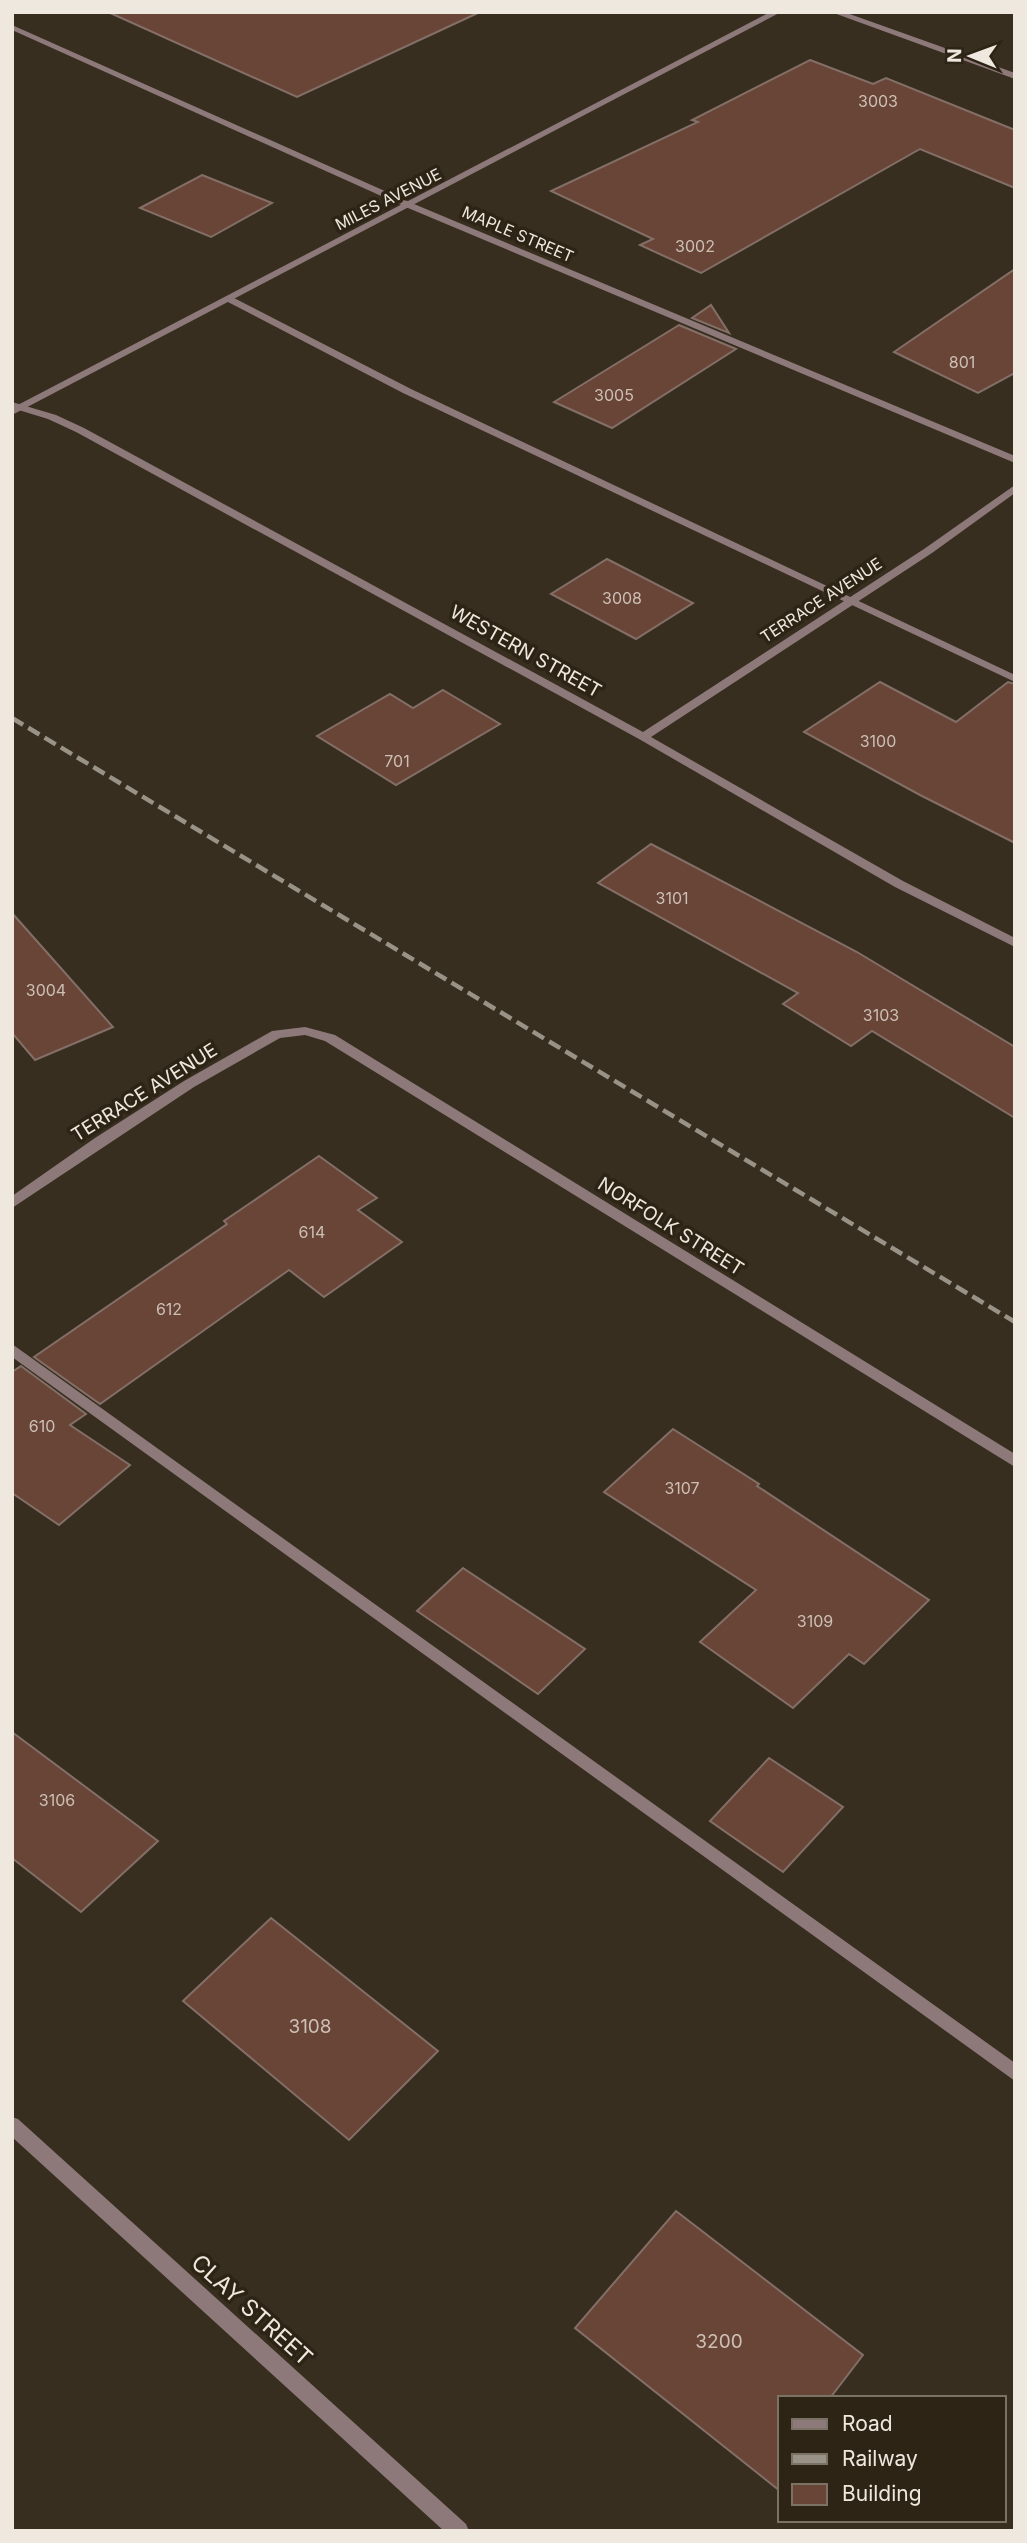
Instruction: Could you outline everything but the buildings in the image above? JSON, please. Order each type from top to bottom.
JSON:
[{"type":"street","name":"MILES AVENUE","points":[[15,408],[411,206],[777,12]]},
{"type":"street","points":[[835,12],[1015,76]]},
{"type":"street","name":"MAPLE STREET","points":[[12,27],[411,206],[1015,460]]},
{"type":"street","points":[[229,299],[407,391],[1015,679]]},
{"type":"street","name":"WESTERN STREET","points":[[15,408],[52,417],[79,430],[643,737],[899,884],[1015,943]]},
{"type":"street","name":"TERRACE AVENUE","points":[[643,737],[928,551],[1015,488]]},
{"type":"street","name":"TERRACE AVENUE","points":[[12,1203],[100,1141],[189,1084],[277,1034],[305,1031]]},
{"type":"street","name":"NORFOLK STREET","points":[[305,1031],[330,1038],[1015,1461]]},
{"type":"street","points":[[12,1349],[1015,2073]]},
{"type":"street","name":"CLAY STREET","points":[[12,2125],[459,2531]]},
{"type":"railway","points":[[12,718],[1015,1322]]}]
